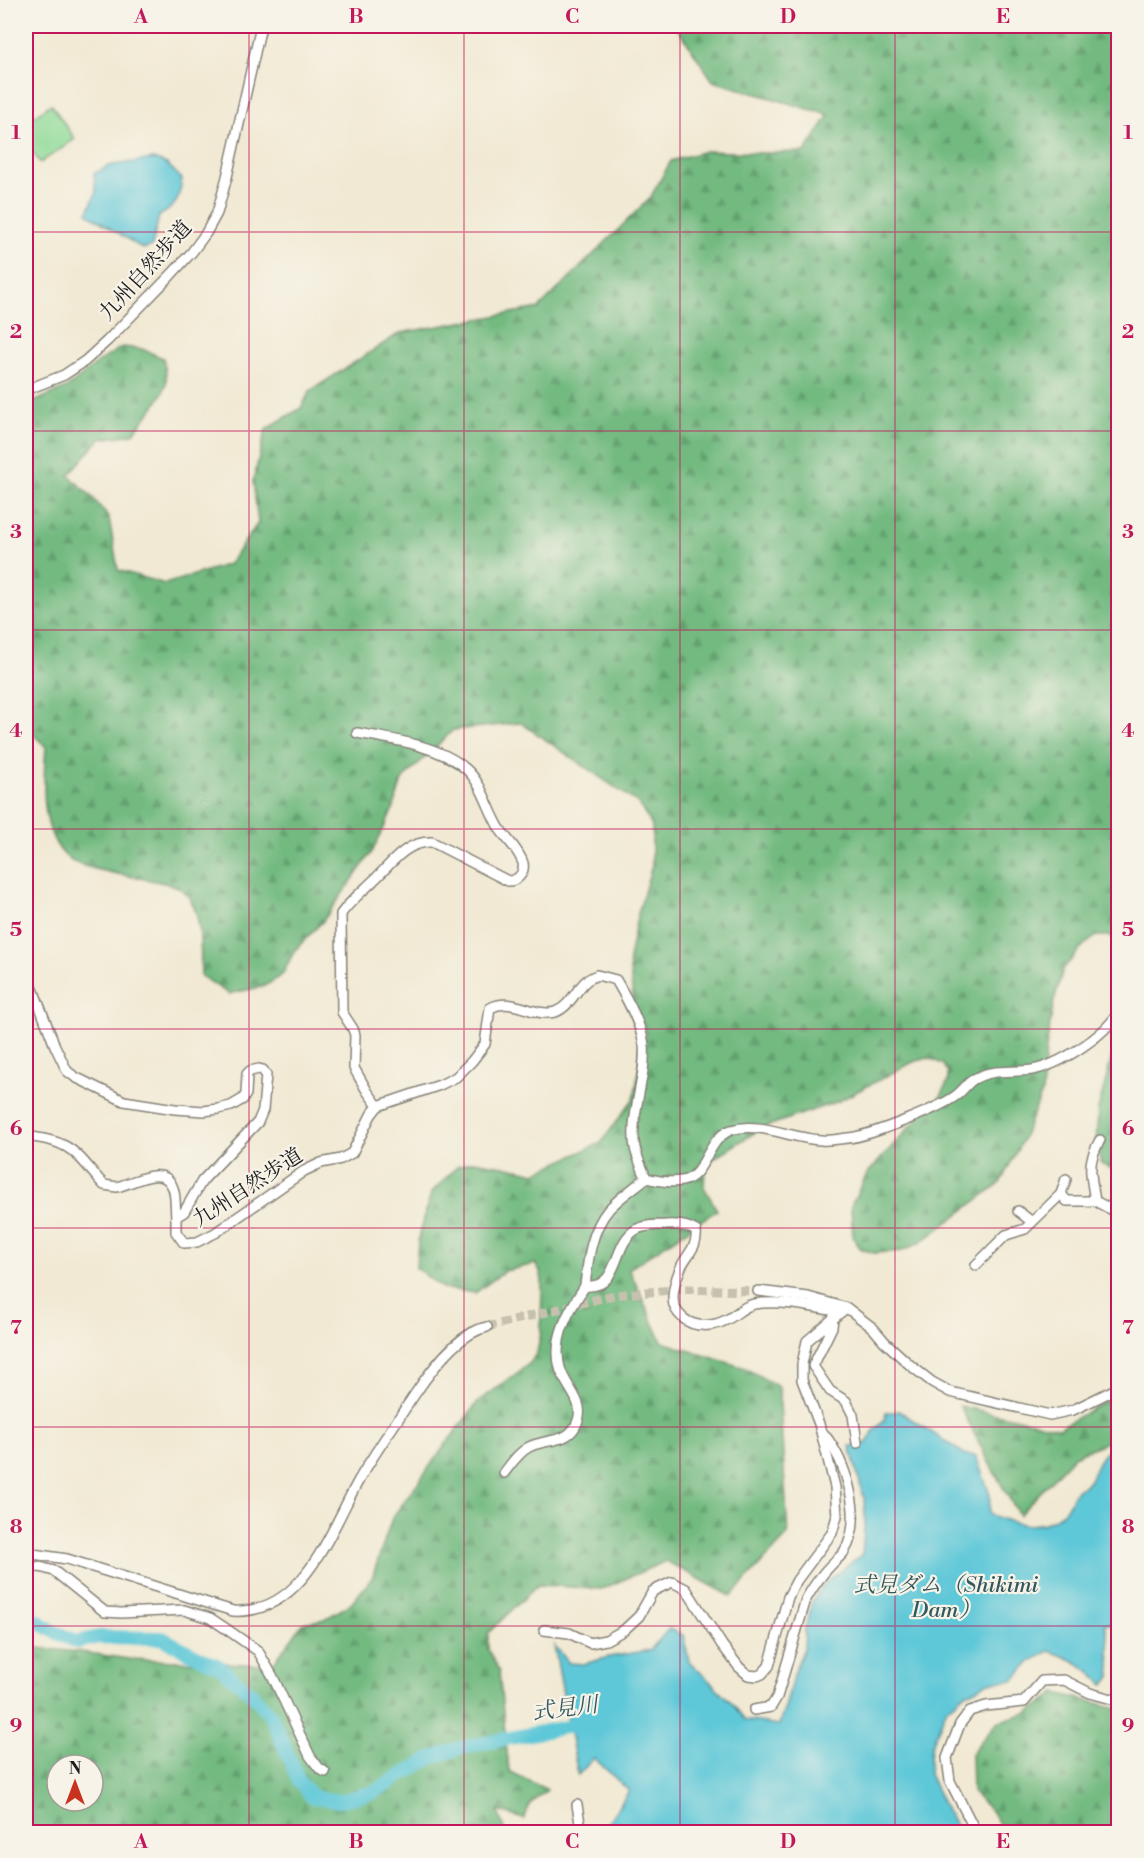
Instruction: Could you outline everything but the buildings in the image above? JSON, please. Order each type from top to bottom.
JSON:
[{"type":"street","name":"九州自然歩道","points":[[26,390],[64,375],[85,361],[170,276],[192,252],[206,232],[217,213],[227,177],[261,26]]},
{"type":"street","points":[[357,733],[393,739],[427,749],[448,757],[466,769],[477,782],[499,828],[517,852],[523,865],[519,878],[508,881],[432,842],[422,842],[407,849],[389,863],[341,914],[342,1012],[353,1029],[354,1068],[367,1091],[378,1106],[440,1085],[456,1077],[485,1044],[490,1008],[498,1004],[512,1004],[548,1014],[558,1011],[586,982],[597,975],[607,977],[616,980],[634,1014],[644,1045],[635,1120],[635,1147],[646,1178]]},
{"type":"street","name":"九州自然歩道","points":[[26,971],[67,1071],[124,1101],[175,1109],[204,1111],[219,1109],[231,1106],[243,1099],[246,1077],[250,1071],[263,1070],[267,1075],[264,1106],[258,1122],[202,1181],[184,1212],[176,1217],[176,1232],[178,1238],[184,1243],[197,1242],[215,1233],[304,1171],[352,1153],[370,1115],[378,1106]]},
{"type":"street","points":[[646,1178],[666,1182],[685,1181],[703,1164],[717,1138],[730,1131],[745,1128],[820,1140],[852,1138],[889,1126],[955,1097],[973,1079],[990,1072],[1033,1070],[1073,1053],[1097,1035],[1119,1013]]},
{"type":"street","points":[[26,1136],[64,1145],[76,1154],[104,1185],[110,1187],[117,1187],[148,1176],[165,1177],[171,1182],[174,1190],[176,1217]]},
{"type":"street","points":[[1095,1201],[1090,1163],[1100,1140]]},
{"type":"street","points":[[504,1473],[520,1453],[530,1446],[559,1439],[568,1435],[575,1428],[580,1413],[578,1399],[567,1386],[560,1367],[559,1347],[563,1324],[585,1286],[589,1255],[597,1228],[610,1208],[646,1178]]},
{"type":"street","points":[[976,1265],[1005,1235],[1025,1229],[1061,1194],[1066,1179]]},
{"type":"street","points":[[1061,1194],[1067,1201],[1095,1201],[1119,1213]]},
{"type":"street","points":[[1018,1211],[1032,1222]]},
{"type":"street","points":[[585,1286],[596,1287],[603,1282],[615,1264],[620,1249],[629,1235],[636,1230],[645,1226],[672,1224],[690,1226],[696,1231],[695,1246],[681,1266],[672,1300],[675,1310],[689,1323],[699,1326],[714,1325],[725,1321],[751,1304],[791,1304],[840,1313]]},
{"type":"street","points":[[758,1291],[808,1297],[873,1328],[910,1365],[950,1392],[1050,1415],[1073,1410],[1119,1388]]},
{"type":"street","points":[[544,1630],[569,1633],[590,1643],[606,1640],[624,1630],[639,1616],[653,1592],[672,1582],[686,1589],[739,1667],[748,1675],[762,1674],[769,1666],[788,1597],[797,1580],[832,1533],[837,1515],[835,1487],[820,1430],[802,1380],[802,1364],[807,1341],[840,1313]]},
{"type":"street","points":[[840,1313],[813,1366],[830,1391],[846,1401],[853,1415],[857,1443]]},
{"type":"street","points":[[26,1553],[67,1559],[233,1611],[252,1611],[273,1602],[281,1598],[316,1561],[367,1466],[427,1376],[445,1354],[460,1342],[487,1327]]},
{"type":"street","points":[[754,1710],[771,1707],[777,1697],[806,1599],[824,1573],[844,1552],[854,1529],[852,1499],[841,1464],[829,1440],[820,1430]]},
{"type":"street","points":[[26,1568],[40,1567],[54,1571],[105,1612],[184,1610],[210,1618],[225,1628],[258,1651],[277,1685],[310,1756],[325,1772]]},
{"type":"street","points":[[976,1833],[950,1781],[947,1758],[960,1724],[970,1711],[986,1706],[1024,1702],[1042,1681],[1064,1680],[1090,1693],[1112,1699],[1119,1696]]},
{"type":"street","points":[[577,1805],[579,1833]]},
{"type":"green space","points":[[676,26],[1118,26],[1118,941],[1110,936],[1097,936],[1084,945],[1063,969],[1054,1001],[1046,1048],[1042,1093],[1021,1143],[1000,1183],[921,1242],[902,1251],[874,1253],[861,1249],[853,1238],[851,1206],[867,1174],[941,1096],[948,1081],[948,1072],[943,1064],[928,1058],[913,1062],[839,1101],[762,1128],[714,1158],[705,1169],[704,1187],[717,1210],[629,1269],[662,1342],[745,1368],[779,1387],[788,1535],[731,1596],[666,1561],[602,1589],[538,1585],[488,1633],[488,1649],[499,1672],[509,1771],[547,1790],[531,1803],[524,1819],[498,1811],[505,1832],[26,1832],[26,1647],[129,1659],[272,1665],[303,1623],[325,1619],[351,1604],[372,1578],[392,1518],[446,1444],[478,1402],[529,1364],[537,1353],[541,1333],[542,1283],[541,1273],[535,1264],[505,1271],[475,1293],[442,1288],[416,1268],[418,1241],[431,1193],[458,1166],[474,1161],[535,1173],[601,1143],[634,1098],[646,1033],[633,1000],[629,959],[637,917],[652,865],[652,826],[639,804],[521,723],[453,730],[402,780],[393,809],[372,852],[323,921],[295,950],[282,975],[265,986],[229,994],[201,976],[199,926],[194,907],[187,894],[170,884],[97,870],[70,860],[60,850],[48,823],[44,792],[46,747],[26,727],[26,405],[66,388],[122,347],[142,349],[163,358],[166,370],[165,388],[133,434],[100,439],[69,475],[93,498],[109,518],[118,570],[165,584],[229,564],[258,523],[253,481],[266,429],[301,408],[310,391],[400,333],[539,308],[650,198],[671,161],[705,151],[805,152],[829,115],[713,81]]},
{"type":"green space","points":[[51,104],[75,139],[40,163],[26,142],[26,122]]},
{"type":"green space","points":[[1118,1034],[1118,1169],[1112,1169],[1101,1163],[1096,1144],[1098,1110]]},
{"type":"green space","points":[[1118,1394],[1118,1437],[1074,1456],[1019,1515],[960,1406],[1059,1428]]},
{"type":"green space","points":[[1056,1693],[1118,1708],[1118,1832],[1004,1832],[992,1812],[972,1792],[971,1754],[997,1722],[1027,1713]]},
{"type":"water","points":[[153,159],[167,164],[182,179],[176,202],[159,216],[152,246],[143,249],[87,213],[96,193],[94,174],[108,166]]},
{"type":"water","name":"式見ダム（Shikimi Dam）","points":[[899,1411],[966,1455],[976,1456],[990,1495],[989,1514],[1027,1525],[1046,1523],[1055,1519],[1065,1510],[1076,1492],[1089,1482],[1097,1463],[1104,1454],[1118,1445],[1118,1618],[1114,1624],[1105,1624],[1109,1643],[1111,1677],[1104,1685],[1079,1664],[1049,1651],[1030,1662],[1014,1680],[989,1682],[963,1695],[946,1710],[931,1747],[929,1774],[947,1812],[960,1832],[604,1832],[604,1828],[629,1791],[594,1758],[578,1775],[554,1645],[569,1663],[584,1664],[650,1650],[669,1629],[683,1635],[689,1661],[731,1702],[745,1720],[779,1725],[794,1672],[804,1648],[805,1629],[812,1602],[823,1585],[862,1554],[865,1521],[864,1498],[850,1446],[867,1443],[874,1430],[884,1421],[886,1413]]},
{"type":"waterway","name":"式見川","points":[[26,1618],[38,1621],[77,1642],[99,1637],[162,1638],[219,1666],[254,1696],[271,1716],[299,1781],[312,1797],[339,1801],[374,1792],[431,1758],[460,1748],[571,1726],[587,1725]]},
{"type":"tunnel","points":[[487,1327],[614,1295],[683,1289],[758,1291]]}]
